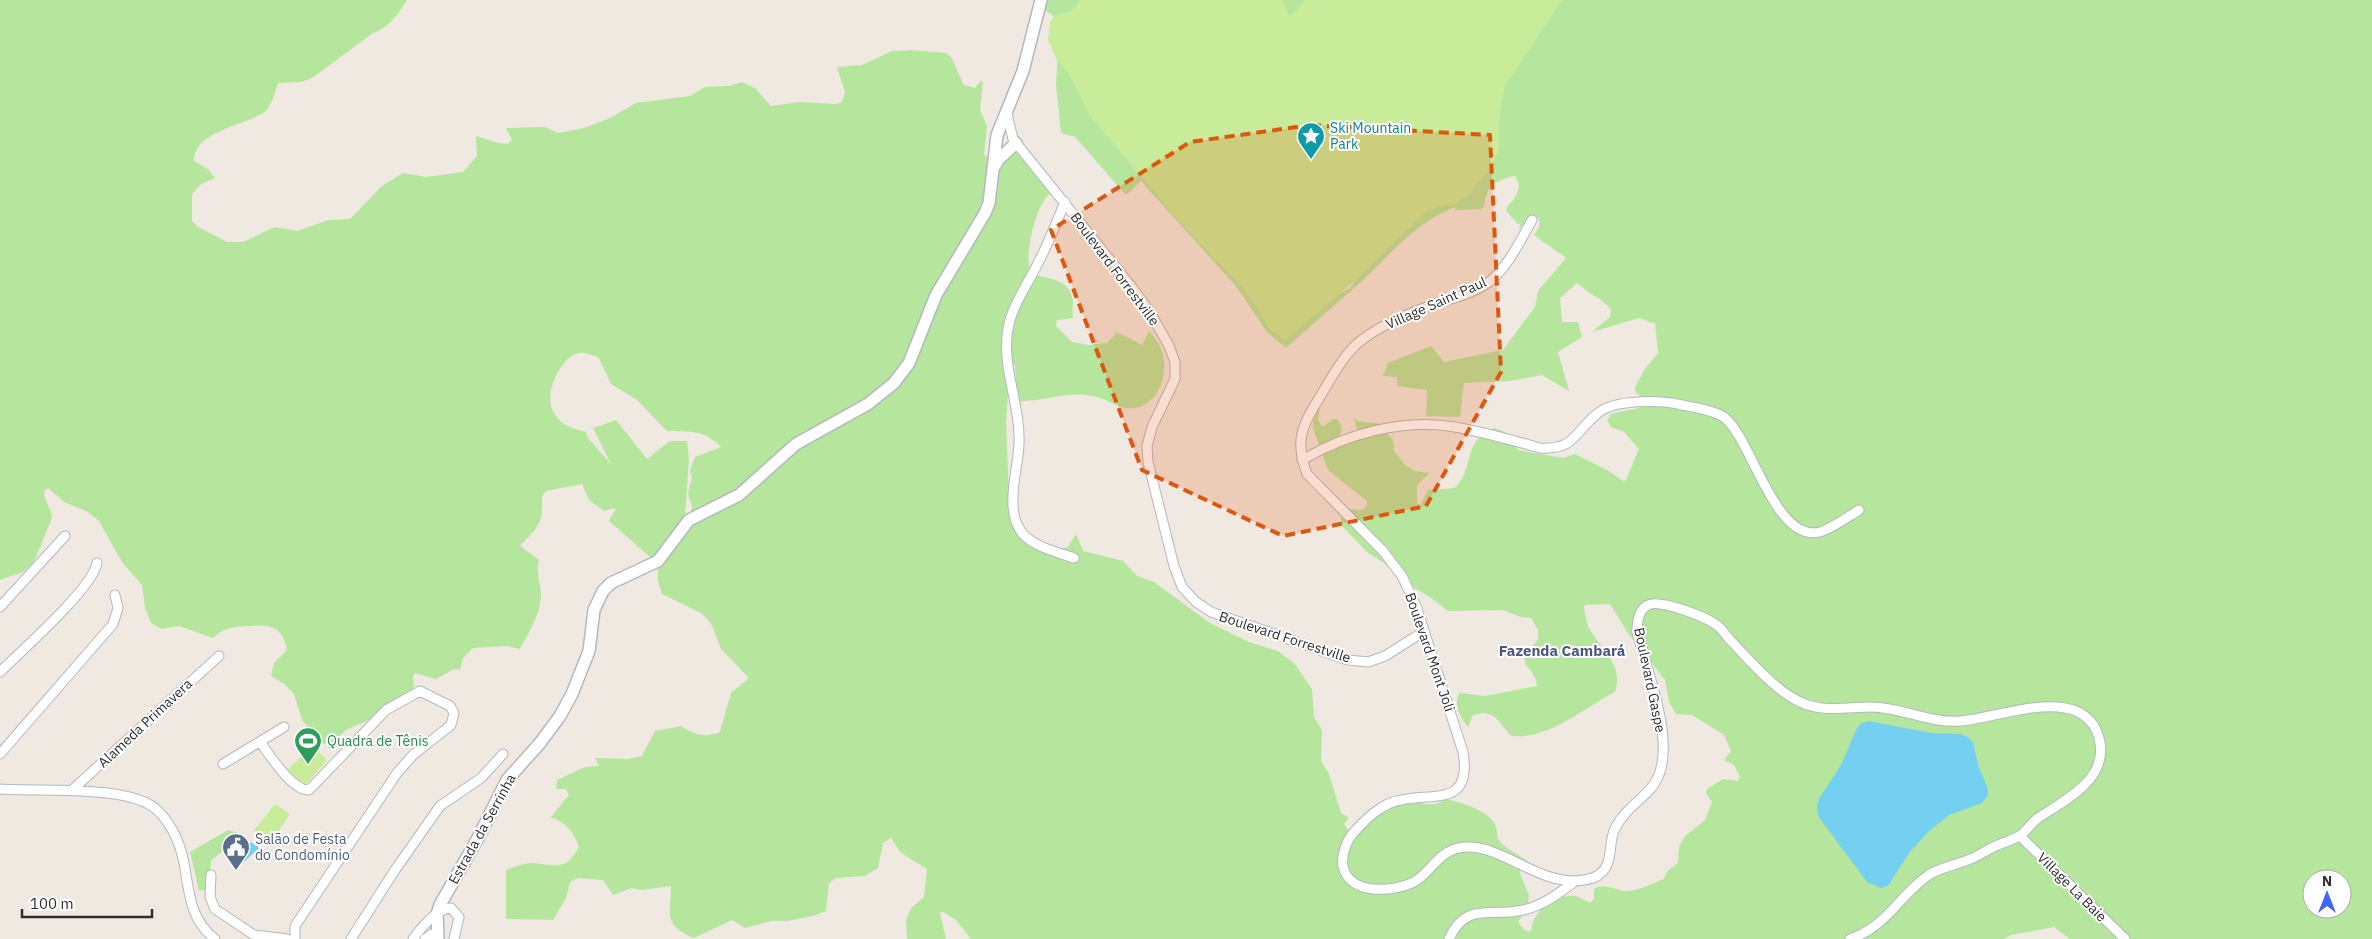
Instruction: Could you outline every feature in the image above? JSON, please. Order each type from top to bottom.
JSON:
[{"type":"street","name":"Estrada da Serrinha","points":[[438,939],[437,914],[440,905],[479,836],[507,780],[540,743],[560,716],[572,694],[588,651],[597,599],[603,590],[611,583],[658,561],[689,520],[739,495],[796,444],[868,404],[894,383],[909,363],[936,296],[989,203],[997,135],[1007,114],[1027,56],[1041,0]]},
{"type":"street","points":[[1007,114],[1014,141]]},
{"type":"street","points":[[997,135],[1014,141]]},
{"type":"street","points":[[993,169],[1014,141]]},
{"type":"street","name":"Boulevard Forrestville","points":[[1014,141],[1065,202],[1150,312],[1169,346],[1175,362],[1175,379],[1152,427],[1147,446],[1148,462],[1174,566],[1182,587],[1196,602],[1211,612],[1348,660],[1368,662],[1385,656],[1423,632]]},
{"type":"street","points":[[1065,202],[1039,261],[1010,318],[1006,339],[1006,360],[1015,401],[1019,442],[1013,501],[1015,516],[1020,530],[1028,539],[1074,558]]},
{"type":"street","name":"Village Saint Paul","points":[[1302,460],[1300,444],[1303,428],[1341,363],[1357,344],[1399,319],[1488,283],[1501,270],[1532,220]]},
{"type":"street","points":[[1302,460],[1352,436],[1424,424],[1453,427],[1540,448],[1554,448],[1566,445],[1575,439],[1597,414],[1609,406],[1626,402],[1680,404],[1724,416],[1734,426],[1768,492],[1794,526],[1806,532],[1820,532],[1859,510]]},
{"type":"street","name":"Boulevard Mont Joli","points":[[1302,460],[1307,474],[1383,551],[1402,576],[1416,606],[1463,752],[1466,767],[1463,780],[1456,790]]},
{"type":"street","points":[[0,608],[65,536]]},
{"type":"street","points":[[0,672],[78,595],[91,579],[98,563]]},
{"type":"street","points":[[0,754],[113,624],[118,608],[115,595]]},
{"type":"street","name":"Boulevard Gaspe","points":[[1456,790],[1445,796],[1401,800],[1385,805],[1367,818],[1352,835],[1344,851],[1343,866],[1348,877],[1360,886],[1378,890],[1401,888],[1416,881],[1446,853],[1458,848],[1472,846],[1488,850],[1550,878],[1574,882],[1593,878],[1602,873],[1608,863],[1612,836],[1617,823],[1648,792],[1657,779],[1662,764],[1664,747],[1657,698],[1637,632],[1637,621],[1642,610],[1648,605],[1658,603],[1699,616],[1718,626],[1764,675],[1806,704],[1824,708],[1873,707],[1938,719],[1960,721],[2039,706],[2059,707],[2081,714],[2093,724],[2100,740],[2100,758],[2094,776],[2078,792],[2035,820],[2020,836]]},
{"type":"street","name":"Alameda Primavera","points":[[71,791],[219,656]]},
{"type":"street","points":[[260,742],[293,783],[304,790],[309,790],[386,710],[420,691],[450,706],[454,713],[451,725],[413,755],[397,773],[295,926],[295,939]]},
{"type":"street","points":[[223,764],[284,727]]},
{"type":"street","points":[[351,939],[395,870],[440,806],[481,778],[504,754]]},
{"type":"street","points":[[0,790],[107,793],[136,799],[156,808],[172,826],[184,861],[190,903],[197,921],[214,939]]},
{"type":"street","points":[[1850,939],[1860,936],[1881,923],[1917,884],[1933,872],[1974,858],[2020,836]]},
{"type":"street","name":"Village La Baie","points":[[2020,836],[2125,939]]},
{"type":"street","points":[[211,875],[210,897],[215,909],[225,918],[254,935],[287,939]]},
{"type":"street","points":[[1449,939],[1459,922],[1472,914],[1524,910],[1544,903],[1574,882]]},
{"type":"street","points":[[413,939],[437,914],[446,908],[456,912],[458,917],[454,939]]},
{"type":"street","points":[[425,939],[432,934],[438,939]]},
{"type":"highlighted area","points":[[1311,125],[1490,135],[1501,372],[1426,506],[1283,536],[1142,470],[1051,230],[1190,142]]},
{"type":"green space","points":[[0,0],[407,0],[389,24],[373,33],[312,78],[301,82],[278,83],[271,103],[264,112],[211,136],[196,151],[194,161],[208,169],[215,178],[201,184],[192,194],[192,221],[198,227],[227,242],[243,242],[275,227],[297,231],[328,220],[350,219],[382,186],[403,173],[426,177],[463,172],[477,156],[476,136],[508,144],[512,140],[506,128],[545,127],[558,133],[584,128],[610,118],[636,103],[690,96],[705,87],[729,86],[742,82],[755,88],[771,106],[799,102],[837,104],[842,102],[845,92],[837,67],[862,65],[892,51],[911,50],[946,53],[951,57],[964,85],[975,88],[981,81],[983,82],[980,110],[987,126],[984,155],[997,162],[1020,147],[1048,186],[1050,194],[1035,220],[1029,246],[1029,258],[1033,275],[1059,281],[1068,289],[1071,295],[1073,318],[1057,320],[1056,326],[1072,342],[1088,345],[1107,343],[1117,332],[1142,345],[1149,331],[1158,343],[1163,356],[1163,375],[1157,393],[1151,400],[1134,408],[1124,408],[1089,395],[1066,395],[1017,403],[1015,365],[1013,365],[1011,375],[1003,369],[1008,393],[1006,422],[1009,498],[1012,513],[1032,538],[1057,549],[1068,547],[1076,534],[1083,551],[1123,561],[1137,576],[1154,582],[1210,623],[1249,642],[1278,651],[1294,663],[1312,689],[1314,717],[1322,730],[1321,761],[1329,774],[1341,813],[1349,818],[1344,824],[1348,830],[1362,825],[1375,816],[1397,795],[1415,802],[1428,804],[1434,804],[1446,799],[1475,808],[1488,816],[1496,827],[1498,839],[1501,843],[1529,863],[1519,871],[1529,895],[1527,908],[1518,922],[1523,929],[1529,932],[1532,930],[1533,923],[1540,911],[1560,898],[1575,896],[1590,903],[1594,899],[1594,889],[1598,887],[1606,886],[1629,891],[1664,879],[1667,871],[1678,863],[1679,847],[1684,837],[1705,820],[1712,802],[1706,793],[1707,789],[1723,779],[1738,781],[1740,777],[1734,765],[1724,760],[1731,751],[1724,735],[1692,715],[1676,714],[1669,702],[1665,680],[1628,633],[1610,604],[1585,605],[1584,607],[1590,630],[1610,658],[1617,674],[1615,692],[1566,721],[1540,733],[1512,736],[1492,715],[1487,713],[1473,715],[1468,727],[1460,715],[1457,706],[1460,693],[1485,696],[1537,686],[1525,661],[1530,649],[1538,640],[1538,630],[1531,618],[1521,617],[1503,610],[1448,611],[1430,597],[1399,579],[1393,569],[1367,552],[1342,526],[1341,517],[1343,512],[1349,509],[1362,510],[1367,506],[1367,501],[1328,470],[1313,428],[1313,421],[1320,406],[1318,420],[1321,425],[1324,426],[1333,419],[1338,419],[1342,428],[1338,442],[1352,439],[1357,428],[1353,417],[1357,421],[1382,424],[1381,426],[1393,440],[1394,451],[1404,464],[1415,471],[1430,473],[1417,485],[1417,503],[1420,506],[1428,490],[1455,488],[1465,472],[1477,440],[1484,433],[1494,428],[1507,433],[1518,450],[1563,458],[1575,454],[1607,470],[1623,481],[1626,480],[1639,449],[1624,432],[1611,427],[1607,420],[1610,417],[1609,415],[1646,405],[1645,400],[1636,393],[1635,387],[1645,369],[1658,353],[1655,322],[1652,323],[1639,318],[1592,332],[1610,317],[1611,309],[1577,283],[1560,298],[1562,322],[1578,322],[1582,337],[1558,352],[1569,391],[1542,375],[1509,381],[1464,383],[1460,417],[1426,416],[1427,390],[1397,386],[1397,377],[1383,376],[1388,363],[1431,346],[1444,362],[1503,350],[1535,307],[1538,291],[1566,258],[1534,235],[1539,227],[1539,218],[1529,219],[1519,230],[1520,223],[1518,224],[1507,212],[1506,208],[1515,197],[1519,185],[1515,176],[1495,183],[1489,189],[1482,209],[1455,210],[1455,207],[1429,220],[1417,229],[1286,348],[1267,332],[1236,286],[1141,181],[1126,195],[1075,137],[1061,133],[1056,84],[1058,49],[1294,319],[1350,288],[1358,277],[1472,0],[2372,0],[2372,939],[2070,939],[2054,927],[2011,935],[2004,939],[971,939],[956,920],[943,912],[940,913],[946,939],[907,939],[906,920],[911,908],[924,897],[927,869],[901,853],[891,838],[883,843],[878,868],[865,876],[836,878],[829,883],[826,911],[813,916],[787,921],[771,921],[745,928],[732,920],[694,938],[677,928],[670,918],[671,886],[642,890],[632,888],[613,895],[603,880],[578,878],[570,882],[566,898],[553,920],[506,919],[506,870],[530,863],[560,865],[570,860],[579,846],[568,828],[551,817],[569,795],[566,789],[556,789],[557,780],[585,767],[599,766],[595,758],[629,759],[642,756],[655,731],[681,726],[700,735],[720,732],[731,693],[749,678],[721,649],[711,623],[701,613],[662,594],[658,581],[658,565],[690,516],[692,507],[688,493],[692,477],[690,470],[695,457],[721,447],[702,434],[667,431],[637,400],[611,384],[599,358],[586,353],[573,355],[557,374],[553,383],[550,400],[555,415],[565,424],[586,432],[588,438],[611,464],[593,428],[616,420],[647,459],[670,441],[687,441],[689,460],[685,516],[663,549],[651,558],[609,521],[616,508],[604,511],[589,500],[582,484],[546,491],[542,496],[542,513],[538,524],[520,546],[539,560],[538,570],[541,598],[536,618],[520,649],[507,646],[473,648],[463,658],[460,670],[454,669],[436,679],[415,673],[413,675],[414,687],[411,701],[346,730],[333,742],[324,744],[302,720],[294,694],[284,684],[271,676],[274,663],[287,650],[285,641],[278,631],[267,626],[236,627],[225,630],[213,638],[179,626],[162,629],[151,623],[145,608],[142,585],[122,562],[99,521],[88,512],[64,502],[48,488],[44,491],[52,518],[34,562],[23,572],[0,580]]},
{"type":"green space","points":[[1046,0],[1083,0],[1075,13],[1056,18],[1045,10]]},
{"type":"green space","name":"Ski Mountain Park","points":[[1080,0],[1282,0],[1290,17],[1305,0],[1562,0],[1505,86],[1500,110],[1499,149],[1489,171],[1468,195],[1455,204],[1429,209],[1363,274],[1285,340],[1270,329],[1249,295],[1178,220],[1090,116],[1071,78],[1055,56],[1048,40],[1050,22],[1055,15],[1070,11]]},
{"type":"green space","points":[[1248,0],[1310,0],[1296,34]]},
{"type":"green space","name":"Quadra de Tênis","points":[[313,746],[327,760],[305,785],[287,770]]},
{"type":"green space","points":[[275,804],[290,814],[270,844],[254,830]]},
{"type":"green space","points":[[228,830],[243,834],[211,861],[209,891],[199,890],[190,852]]},
{"type":"water","points":[[1869,721],[1931,733],[1961,734],[1968,737],[1973,742],[1978,765],[1988,789],[1988,795],[1982,803],[1949,815],[1929,831],[1909,853],[1888,886],[1881,888],[1867,882],[1818,816],[1817,805],[1820,797],[1841,765],[1857,728],[1862,723]]},
{"type":"water","points":[[251,842],[259,848],[244,862],[236,853]]},
{"type":"place","name":"Ski Mountain Park","points":[[1311,160]]},
{"type":"place","name":"Quadra de Tênis","points":[[308,765]]},
{"type":"place","name":"Salão de Festa do Condomínio","points":[[236,871]]},
{"type":"district","name":"Fazenda Cambará","points":[[1562,651]]}]
